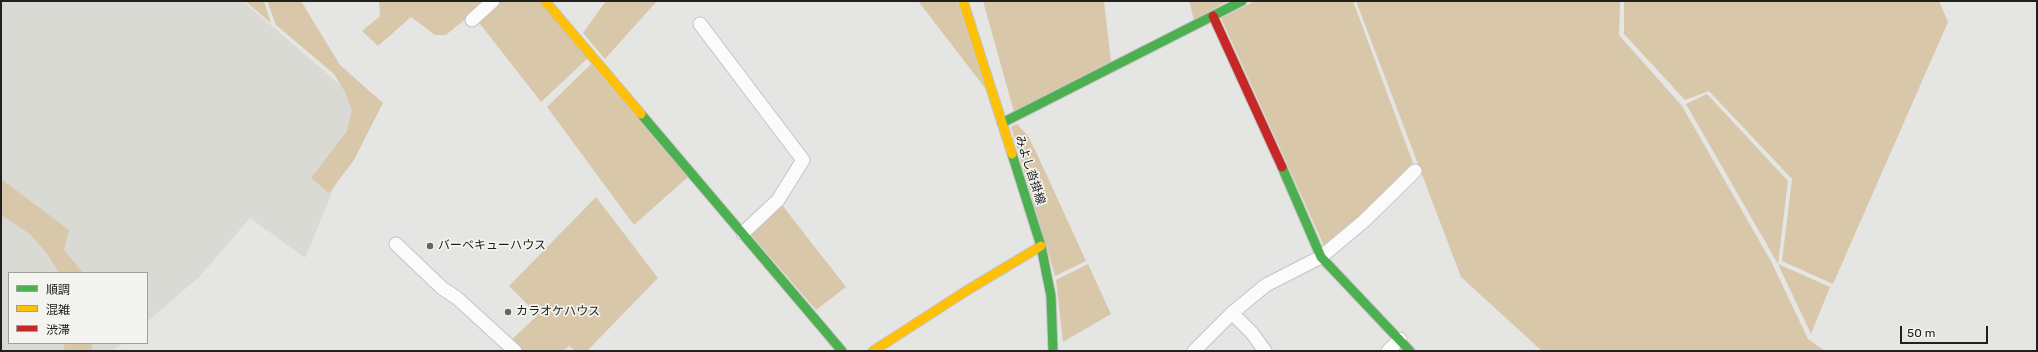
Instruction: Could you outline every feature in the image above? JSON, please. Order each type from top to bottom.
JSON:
[{"type":"street","points":[[472,20],[493,1]]},
{"type":"street","points":[[545,1],[842,351]]},
{"type":"street","name":"みよし沓掛線","points":[[963,1],[1041,246],[1051,296],[1053,351]]},
{"type":"street","points":[[1002,124],[1242,1]]},
{"type":"street","points":[[1213,16],[1263,123],[1321,257],[1410,351]]},
{"type":"street","points":[[700,24],[803,160],[778,200],[743,233]]},
{"type":"street","points":[[1194,351],[1232,313],[1266,285],[1321,257],[1364,221],[1415,171]]},
{"type":"street","points":[[396,244],[442,288],[457,298],[515,351]]},
{"type":"street","points":[[873,351],[966,291],[1041,246]]},
{"type":"street","points":[[1232,313],[1252,333],[1265,351]]},
{"type":"street","points":[[1388,351],[1400,339]]},
{"type":"shaded area","points":[[1,1],[243,1],[367,108],[305,258],[250,218],[199,277],[148,321],[148,272],[8,272],[8,344],[122,344],[113,351],[1,351]]},
{"type":"shaded area","points":[[245,1],[264,1],[271,23]]},
{"type":"shaded area","points":[[267,1],[301,1],[340,65],[383,103],[354,160],[329,193],[311,178],[347,131],[352,110],[345,92],[334,74],[276,25]]},
{"type":"shaded area","points":[[379,1],[487,1],[446,35],[435,35],[411,17],[378,46],[362,31],[380,16]]},
{"type":"shaded area","points":[[499,1],[541,1],[588,58],[541,102],[477,20]]},
{"type":"shaded area","points":[[606,1],[657,1],[605,59],[583,33]]},
{"type":"shaded area","points":[[918,1],[957,1],[985,88]]},
{"type":"shaded area","points":[[983,1],[1104,1],[1111,62],[1014,112]]},
{"type":"shaded area","points":[[1189,1],[1228,1],[1194,20]]},
{"type":"shaded area","points":[[1255,1],[1353,1],[1413,163],[1361,217],[1325,248],[1221,18]]},
{"type":"shaded area","points":[[1356,1],[1620,1],[1619,35],[1682,106],[1772,263],[1808,339],[1825,351],[1542,351],[1461,277]]},
{"type":"shaded area","points":[[1624,1],[1939,1],[1948,22],[1833,284],[1782,261],[1792,179],[1709,91],[1685,100],[1624,34]]},
{"type":"shaded area","points":[[591,64],[688,177],[634,225],[547,107]]},
{"type":"shaded area","points":[[1707,94],[1788,181],[1778,264],[1686,104]]},
{"type":"shaded area","points":[[1017,124],[1028,136],[1086,261],[1055,276],[1011,127]]},
{"type":"shaded area","points":[[1,179],[69,230],[64,250],[82,272],[58,272],[48,255],[30,234],[1,215]]},
{"type":"shaded area","points":[[596,197],[658,278],[587,351],[575,351],[569,346],[563,351],[523,351],[511,340],[538,315],[509,286]]},
{"type":"shaded area","points":[[782,205],[846,287],[816,310],[751,235]]},
{"type":"shaded area","points":[[1088,264],[1111,314],[1063,342],[1056,280]]},
{"type":"shaded area","points":[[1778,264],[1830,287],[1811,334]]},
{"type":"shaded area","points":[[65,344],[92,344],[92,351],[63,351]]},
{"type":"traffic: fast","points":[[1002,123],[1242,1]]},
{"type":"traffic: fast","points":[[641,114],[842,351]]},
{"type":"traffic: fast","points":[[1012,154],[1041,246],[1051,296],[1053,351]]},
{"type":"traffic: fast","points":[[1282,167],[1321,257],[1410,351]]},
{"type":"traffic: slow","points":[[545,1],[641,114]]},
{"type":"traffic: slow","points":[[963,1],[1012,154]]},
{"type":"traffic: slow","points":[[873,351],[966,291],[1041,246]]},
{"type":"traffic: jam","points":[[1213,16],[1282,167]]},
{"type":"place","name":"バーベキューハウス","points":[[430,246]]},
{"type":"place","name":"カラオケハウス","points":[[508,312]]}]
